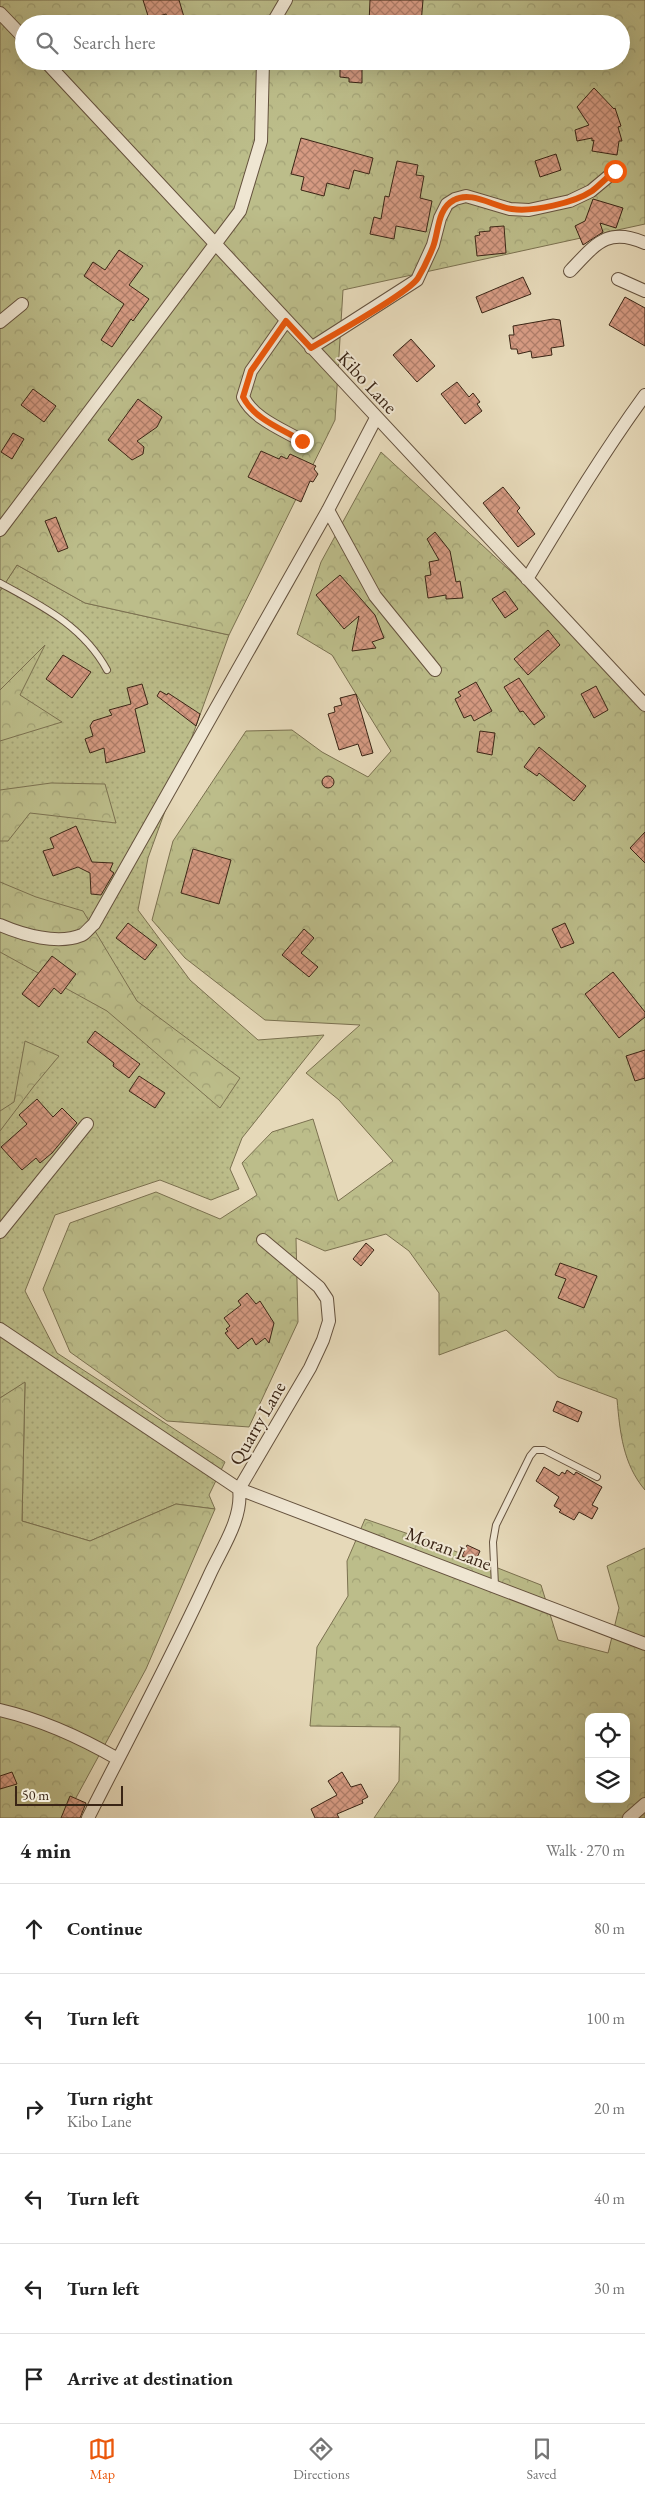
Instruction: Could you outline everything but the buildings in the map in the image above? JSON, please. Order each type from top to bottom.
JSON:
[{"type":"street","points":[[277,15],[286,0]]},
{"type":"street","points":[[0,13],[15,29]]},
{"type":"street","name":"Kibo Lane","points":[[54,70],[214,244],[645,705]]},
{"type":"street","points":[[0,530],[240,211],[261,141],[263,70]]},
{"type":"street","points":[[311,348],[402,292],[417,280],[434,245],[440,218],[447,204],[455,199],[466,196],[510,209],[529,210],[570,201],[592,191],[615,171]]},
{"type":"street","points":[[570,271],[598,242],[624,236],[645,244]]},
{"type":"street","points":[[618,279],[645,291]]},
{"type":"street","points":[[0,322],[22,304]]},
{"type":"street","points":[[286,321],[251,371],[243,397],[248,406],[259,416],[302,441]]},
{"type":"street","points":[[527,579],[580,490],[645,395]]},
{"type":"street","points":[[0,925],[41,937],[65,939],[83,934],[94,924],[328,510],[376,418]]},
{"type":"street","points":[[328,510],[375,596],[435,670]]},
{"type":"street","points":[[0,1232],[87,1124]]},
{"type":"street","name":"Quarry Lane","points":[[1,1330],[239,1489],[310,1368],[324,1340],[329,1321],[327,1299],[319,1287],[263,1240]]},
{"type":"street","points":[[88,1818],[187,1625],[232,1527],[239,1509],[239,1489]]},
{"type":"street","name":"Moran Lane","points":[[239,1489],[645,1644]]},
{"type":"street","points":[[0,1710],[27,1716],[61,1729],[118,1759]]},
{"type":"street","points":[[629,1818],[645,1804]]},
{"type":"lane","points":[[0,583],[68,622],[96,651],[107,670]]},
{"type":"lane","points":[[495,1586],[493,1542],[496,1525],[530,1456],[536,1450],[544,1450],[597,1477]]},
{"type":"green space","points":[[0,0],[645,0],[645,224],[343,290],[335,420],[229,635],[85,603],[17,565],[0,591]]},
{"type":"green space","points":[[381,452],[645,695],[645,1490],[627,1459],[621,1436],[617,1399],[558,1377],[506,1330],[439,1355],[439,1293],[409,1251],[386,1234],[325,1251],[296,1238],[298,1322],[249,1427],[167,1421],[70,1352],[43,1289],[70,1223],[156,1192],[220,1219],[257,1195],[242,1163],[272,1132],[313,1119],[338,1201],[393,1161],[339,1100],[306,1073],[360,1025],[265,1020],[185,958],[152,920],[173,841],[246,731],[292,730],[322,752],[368,777],[391,751],[332,655],[297,634],[321,562]]},
{"type":"green space","points":[[17,565],[85,603],[229,635],[148,858],[138,910],[190,980],[258,1040],[324,1035],[242,1138],[230,1169],[239,1189],[211,1200],[160,1180],[55,1215],[25,1291],[57,1353],[225,1462],[209,1495],[215,1509],[176,1504],[90,1541],[22,1521],[25,1383],[0,1398],[0,591]]},
{"type":"green space","points":[[45,645],[20,695],[62,722],[0,741],[0,690]]},
{"type":"green space","points":[[51,783],[105,784],[116,823],[30,813],[8,841],[0,841],[0,790]]},
{"type":"green space","points":[[0,882],[36,897],[83,911],[137,1001],[240,1078],[220,1108],[107,1011],[0,952]]},
{"type":"green space","points":[[25,1041],[59,1056],[0,1131],[0,1111],[14,1102]]},
{"type":"green space","points":[[25,1382],[22,1521],[90,1541],[176,1504],[215,1509],[146,1669],[65,1818],[0,1818],[0,1398]]},
{"type":"green space","points":[[365,1519],[429,1541],[541,1585],[558,1640],[608,1653],[619,1608],[607,1566],[645,1548],[645,1818],[374,1818],[399,1781],[400,1727],[310,1726],[317,1647],[348,1596],[347,1561]]},
{"type":"route","points":[[302,441],[259,416],[248,406],[243,397],[245,385],[251,371],[286,321],[311,348],[402,292],[417,280],[424,268],[434,245],[440,218],[447,204],[455,199],[466,196],[510,209],[529,210],[570,201],[592,191],[615,171]]}]
